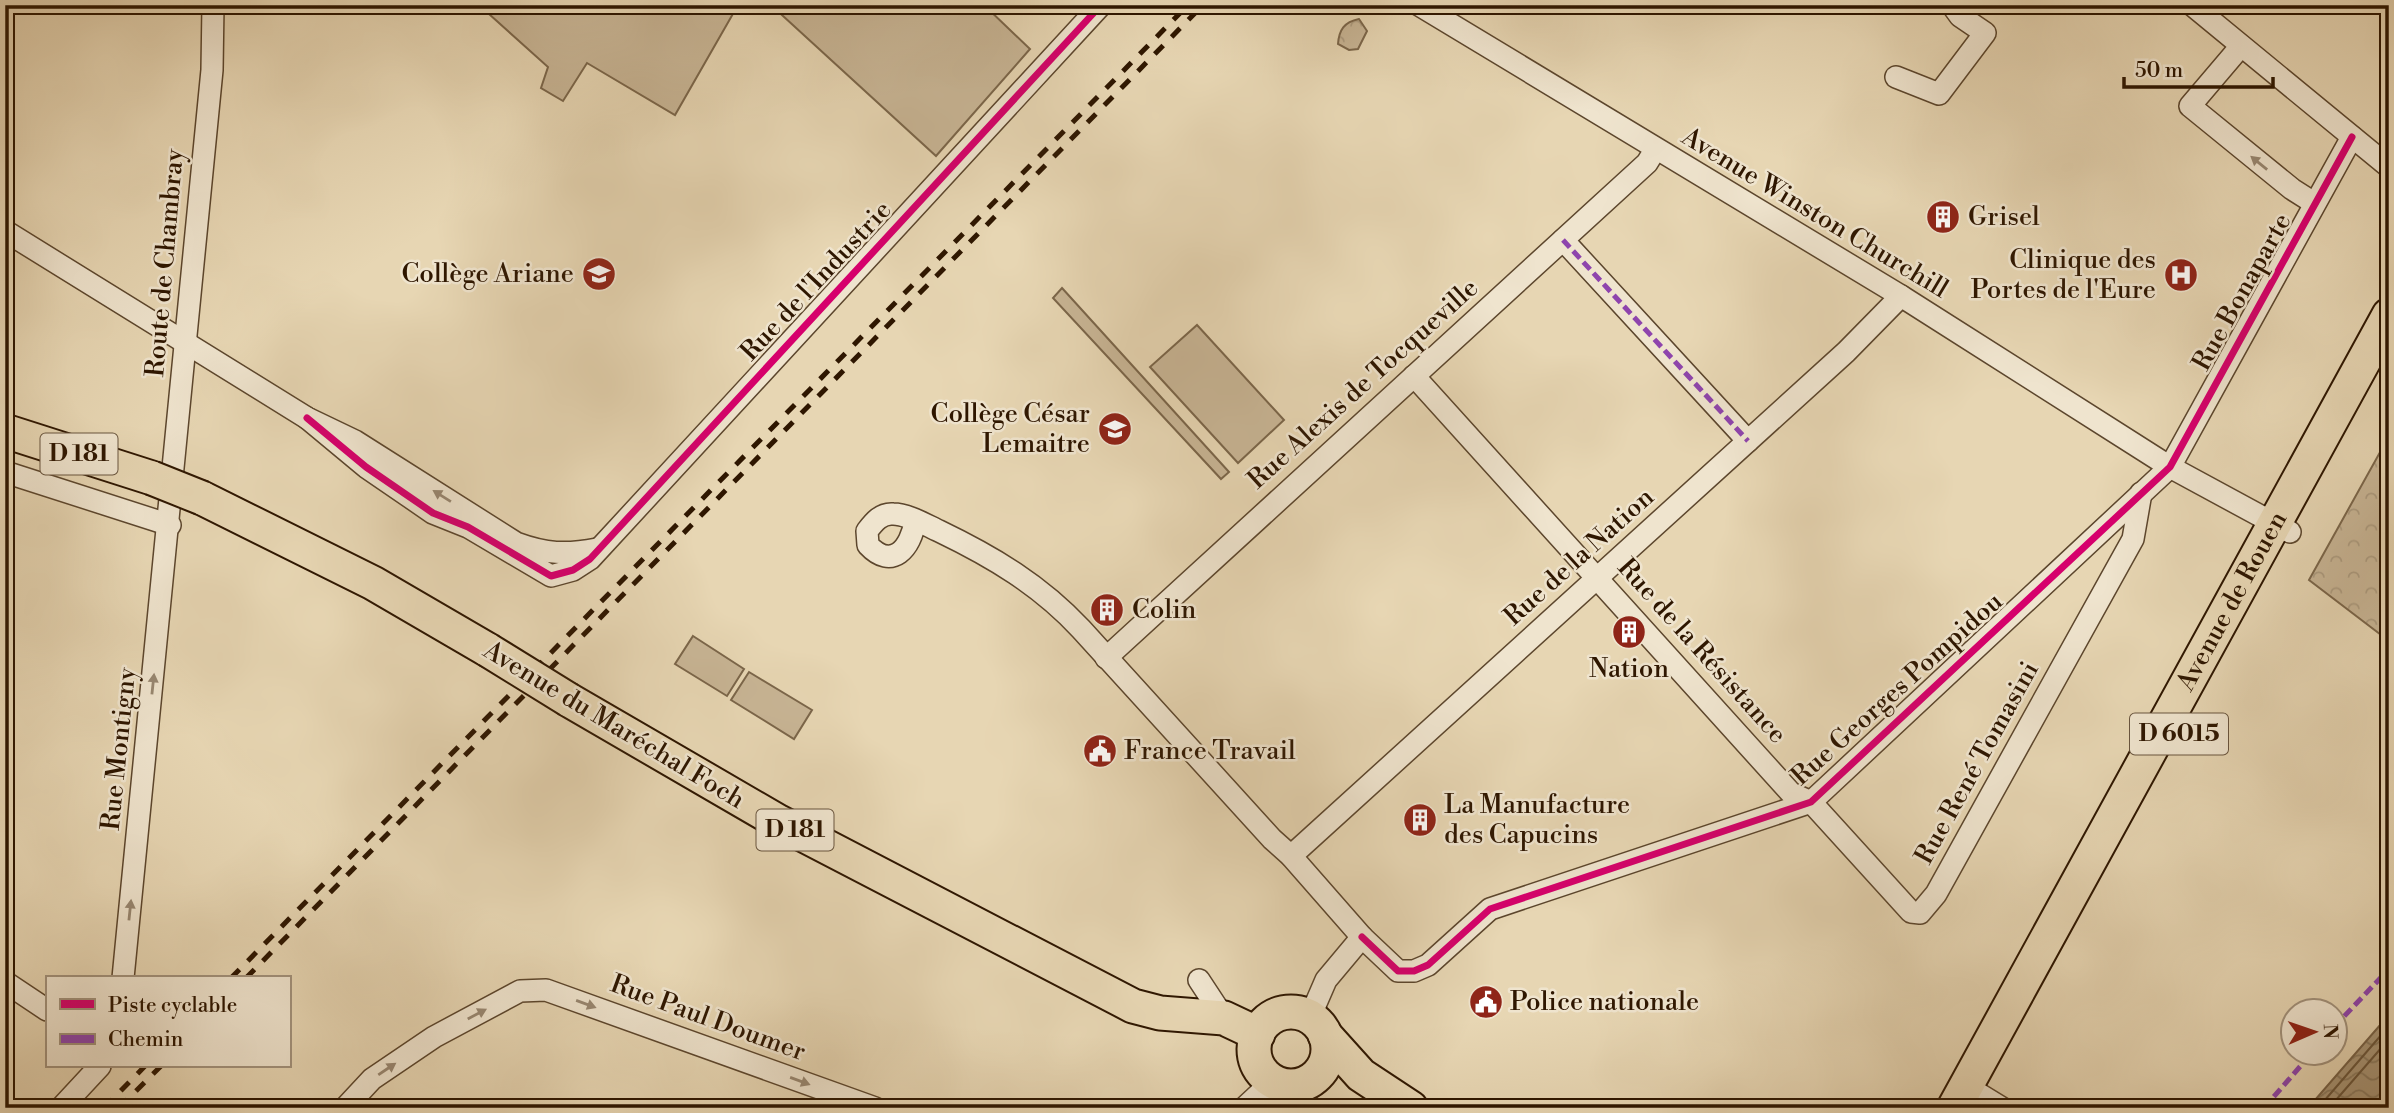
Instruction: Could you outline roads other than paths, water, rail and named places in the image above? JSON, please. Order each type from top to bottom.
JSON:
[{"type":"main road","name":"Avenue de Rouen","points":[[1963,1098],[2155,760],[2282,528],[2389,315]]},
{"type":"main road","name":"Avenue de Rouen","points":[[2282,528],[2389,354]]},
{"type":"main road","name":"Avenue du Maréchal Foch","points":[[5,431],[152,478],[202,498],[373,583],[779,822],[1133,1006],[1160,1013],[1224,1018],[1258,1034]]},
{"type":"main road","points":[[1361,1075],[1316,1076],[1294,1086],[1273,1082],[1258,1067],[1255,1057],[1258,1034],[1276,1015],[1299,1013],[1317,1026],[1361,1075],[1411,1108]]},
{"type":"main road","points":[[1316,1076],[1327,1058],[1317,1026]]},
{"type":"street","name":"Route de Chambray","points":[[170,525],[212,70],[214,5]]},
{"type":"street","name":"Rue de l'Industrie","points":[[307,418],[366,467],[433,513],[468,527],[534,568],[557,577],[590,559],[1101,5]]},
{"type":"street","name":"Avenue Winston Churchill","points":[[1419,5],[1655,150],[1901,296],[2170,467],[2282,528]]},
{"type":"street","points":[[1896,77],[1940,94],[1985,33],[1960,16],[1952,5]]},
{"type":"street","points":[[2192,5],[2389,167]]},
{"type":"street","points":[[2241,46],[2190,106],[2292,189],[2314,203]]},
{"type":"street","name":"Rue Bonaparte","points":[[2170,467],[2352,137]]},
{"type":"street","name":"Rue Alexis de Tocqueville","points":[[1106,657],[1647,163],[1655,150]]},
{"type":"street","points":[[5,231],[307,418],[355,441],[516,543],[544,553],[568,554],[597,549]]},
{"type":"street","points":[[1563,240],[1748,441]]},
{"type":"street","name":"Rue de la Nation","points":[[1292,856],[1846,352],[1901,296]]},
{"type":"street","name":"Rue de la Résistance","points":[[1414,376],[1599,576],[1791,793],[1811,802]]},
{"type":"street","name":"Rue Georges Pompidou","points":[[1362,937],[1398,971],[1414,971],[1428,965],[1490,909],[1811,802],[2170,467]]},
{"type":"street","points":[[5,472],[170,525]]},
{"type":"street","name":"Rue René Tomasini","points":[[1811,802],[1911,912],[1920,913],[1936,894],[2133,539],[2141,493]]},
{"type":"street","points":[[915,521],[983,552],[1023,576],[1059,606],[1272,839],[1292,856],[1362,937],[1326,980],[1317,1026]]},
{"type":"street","name":"Rue Montigny","points":[[124,976],[170,525]]},
{"type":"street","points":[[5,982],[46,1009]]},
{"type":"street","name":"Rue Paul Doumer","points":[[345,1108],[372,1079],[434,1037],[520,992],[546,990],[875,1108]]},
{"type":"street","points":[[61,1108],[98,1068]]},
{"type":"street","points":[[1244,1108],[1273,1082]]},
{"type":"street","points":[[1963,1098],[2002,1108]]},
{"type":"water","points":[[2389,1017],[2389,1108],[2308,1108],[2343,1068],[2348,1068],[2348,1062]]},
{"type":"railway","points":[[233,976],[1188,5]]},
{"type":"railway","points":[[248,976],[1203,5]]},
{"type":"railway","points":[[104,1108],[143,1068]]},
{"type":"railway","points":[[119,1108],[159,1068]]},
{"type":"place","name":"Grisel","points":[[1943,217]]},
{"type":"place","name":"Collège Ariane","points":[[599,274]]},
{"type":"place","name":"Clinique des Portes de l'Eure","points":[[2181,275]]},
{"type":"place","name":"Collège César Lemaitre","points":[[1115,429]]},
{"type":"place","name":"Colin","points":[[1107,610]]},
{"type":"place","name":"Nation","points":[[1629,632]]},
{"type":"place","name":"France Travail","points":[[1100,751]]},
{"type":"place","name":"La Manufacture des Capucins","points":[[1420,820]]},
{"type":"place","name":"Police nationale","points":[[1486,1002]]}]
